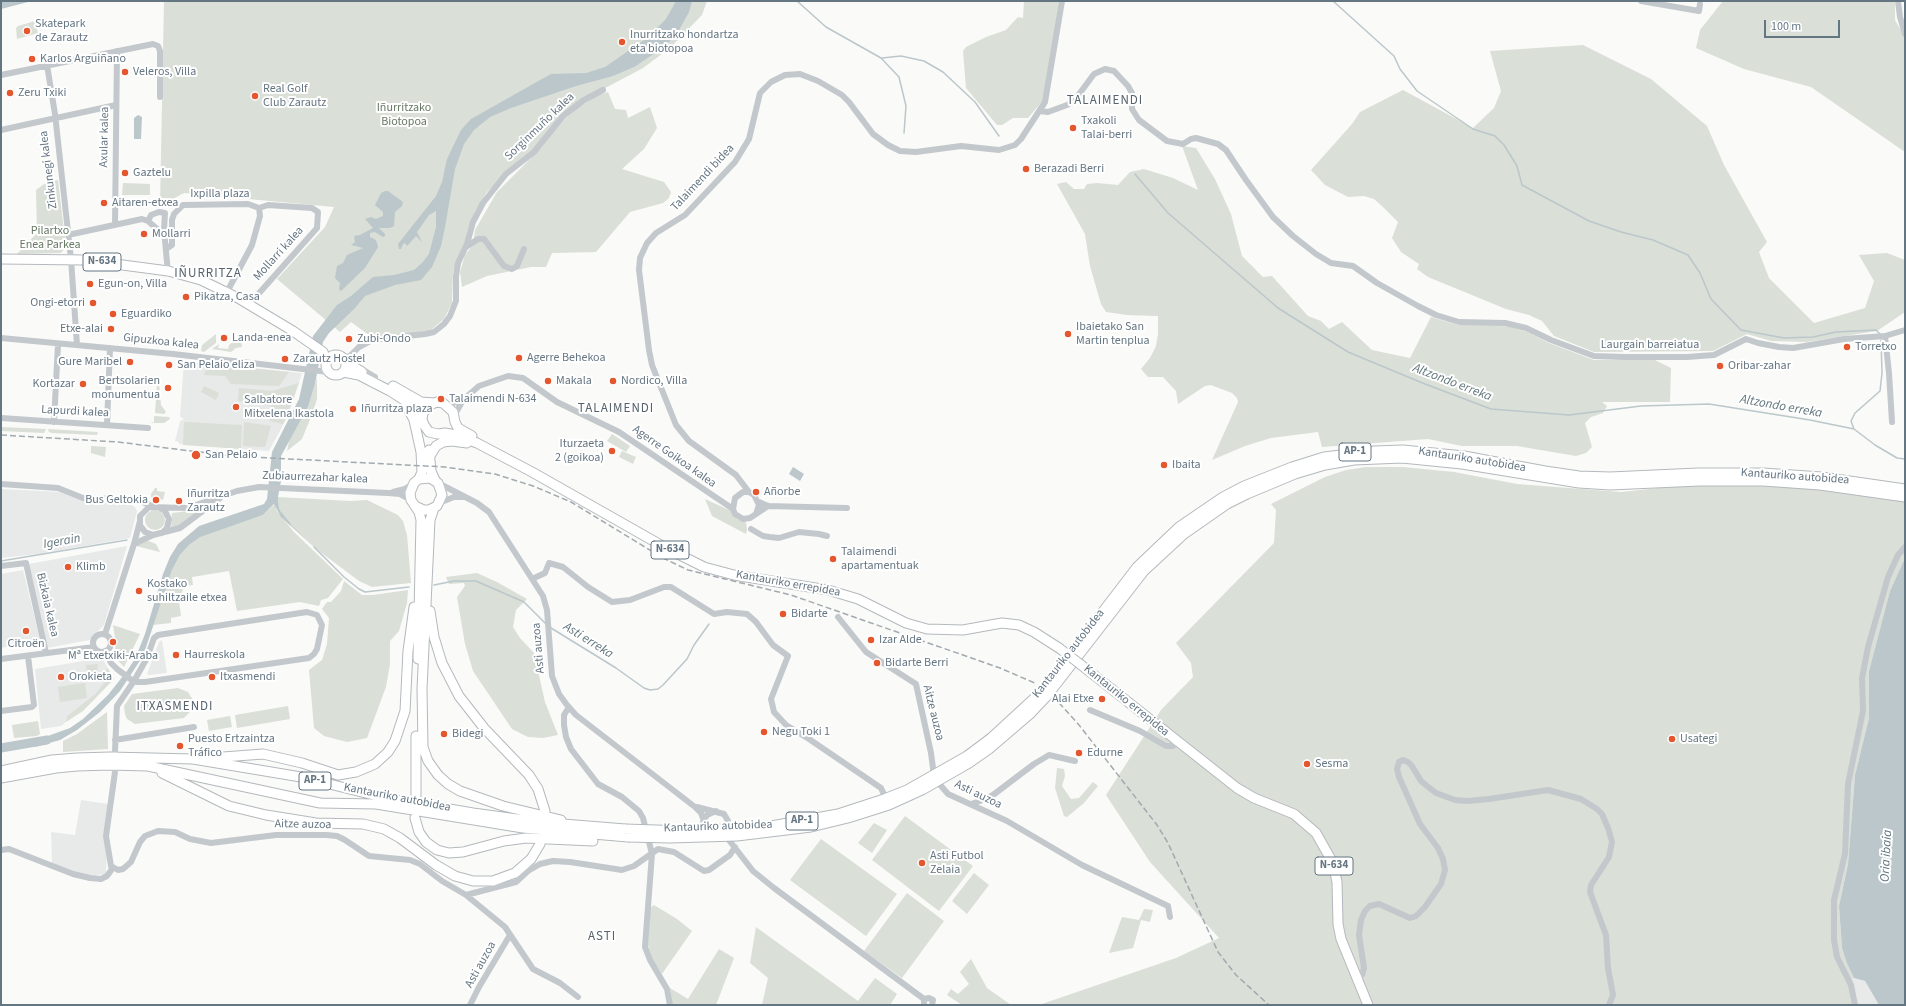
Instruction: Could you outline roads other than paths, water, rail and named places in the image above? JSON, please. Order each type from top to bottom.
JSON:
[{"type":"highway","name":"N-634","points":[[1,258],[71,261],[168,273],[201,280],[227,292],[322,349],[342,358],[356,370],[375,377],[421,402],[440,402],[446,405],[450,408],[458,428],[489,444],[532,472]]},
{"type":"highway","name":"N-634","points":[[1,262],[71,261]]},
{"type":"highway","points":[[322,349],[328,365]]},
{"type":"highway","points":[[328,365],[331,356],[342,358],[346,366],[343,372]]},
{"type":"highway","name":"N-634","points":[[328,365],[335,374],[343,372],[359,375],[414,407],[430,432],[466,438],[532,472]]},
{"type":"highway","points":[[400,398],[409,409],[414,420],[421,452],[418,478]]},
{"type":"highway","points":[[416,796],[421,520],[410,493],[424,463],[423,422],[425,409],[434,403]]},
{"type":"highway","points":[[454,418],[452,427],[442,434],[430,446],[431,471],[442,495],[430,520],[422,736],[423,747],[428,762],[438,775],[448,784],[479,799],[518,810],[595,827]]},
{"type":"highway","points":[[430,456],[439,444],[447,441],[468,444],[491,450]]},
{"type":"highway","name":"Kantauriko autobidea","points":[[1,778],[56,768],[77,766],[148,766],[320,802],[376,804],[523,828],[565,833],[627,836],[658,841],[670,838],[772,833],[811,827],[848,818],[889,805],[922,790],[968,759],[1042,690],[1137,567],[1179,527],[1223,497],[1257,480],[1292,467],[1324,457],[1353,453],[1402,450],[1464,456],[1579,476],[1610,477],[1756,473],[1793,474],[1859,486]]},
{"type":"highway","name":"Kantauriko errepidea","points":[[532,472],[666,548],[709,568],[734,575],[828,590],[858,599],[906,622],[927,629],[958,630],[1002,623],[1019,625],[1034,632],[1080,664],[1237,788],[1254,798],[1294,814],[1316,833],[1333,863],[1337,882],[1338,924],[1346,952],[1368,1005]]},
{"type":"highway","points":[[418,478],[430,478],[436,482]]},
{"type":"highway","name":"AP-1","points":[[1859,486],[1905,489]]},
{"type":"highway","name":"AP-1","points":[[1859,486],[1905,497]]},
{"type":"highway","points":[[413,503],[424,510],[436,506]]},
{"type":"highway","points":[[193,759],[263,754],[302,763],[338,774],[356,772],[378,761],[388,752],[395,741],[405,711],[408,651],[419,574]]},
{"type":"highway","points":[[427,585],[434,637],[442,663],[451,683],[474,717],[533,781],[543,802],[545,811]]},
{"type":"highway","name":"Kantauriko autobidea","points":[[1,771],[52,760],[84,758],[110,757],[193,759],[301,777],[390,799],[538,822],[595,827],[627,836],[771,826],[838,814],[907,790],[968,759]]},
{"type":"highway","points":[[148,766],[229,806],[266,815],[309,822],[363,824],[384,829],[400,838],[436,865],[455,876],[473,881],[493,880],[514,872],[531,859],[540,844]]},
{"type":"highway","points":[[415,818],[419,832],[426,842],[437,850],[449,853],[463,852],[504,841],[526,838],[627,836]]},
{"type":"street","name":"Talaimendi bidea","points":[[749,492],[734,474],[689,441],[676,425],[652,365],[639,270],[639,262],[643,250],[652,236],[679,220],[690,210],[741,154],[749,139],[758,98],[762,90],[774,80],[788,74],[800,74],[812,78],[846,98],[866,127],[882,141],[894,148],[910,152],[961,146],[1005,149],[1015,145],[1021,139],[1040,111],[1047,96],[1062,1]]},
{"type":"street","points":[[1641,1],[1699,11],[1700,4]]},
{"type":"street","points":[[1898,1],[1900,17],[1905,34]]},
{"type":"street","points":[[1,75],[153,44],[158,46],[160,51],[160,98]]},
{"type":"street","name":"Axular kalea","points":[[115,224],[117,51]]},
{"type":"street","name":"Zinkunegi kalea","points":[[47,65],[55,118],[71,261],[77,345]]},
{"type":"street","name":"Laurgain barreiatua","points":[[1040,111],[1050,111],[1069,104],[1092,76],[1100,70],[1110,69],[1114,71],[1132,93],[1132,109],[1139,120],[1152,131],[1167,141],[1175,144],[1183,144],[1196,138],[1218,144],[1226,150],[1273,217],[1293,236],[1316,254],[1331,262],[1353,266],[1377,283],[1418,306],[1436,315],[1459,322],[1505,323],[1526,328],[1551,340],[1594,356],[1624,357],[1687,357],[1714,355],[1746,338],[1772,346],[1793,348],[1844,339],[1885,336],[1905,330]]},
{"type":"street","name":"Sorginmuño kalea","points":[[342,358],[350,356],[356,349],[368,341],[430,333],[444,324],[454,307],[457,294],[456,271],[477,212],[505,176],[534,152],[568,112],[584,100],[602,90]]},
{"type":"street","points":[[1,130],[116,105]]},
{"type":"street","name":"Ixpilla plaza","points":[[166,249],[172,245],[172,220],[174,214],[183,205],[248,204],[259,208]]},
{"type":"street","name":"Mollarri kalea","points":[[253,300],[317,228],[316,222],[318,212],[312,208],[268,206],[259,208]]},
{"type":"street","points":[[227,292],[252,245],[260,216],[259,208]]},
{"type":"street","points":[[148,221],[149,216],[159,212],[165,213],[162,227],[168,273]]},
{"type":"street","points":[[68,235],[138,219],[148,221],[162,227]]},
{"type":"street","points":[[466,246],[480,238],[484,239],[504,266],[512,269],[517,266],[524,249]]},
{"type":"street","points":[[1885,336],[1892,422]]},
{"type":"street","name":"Gipuzkoa kalea","points":[[1,338],[318,370],[328,365]]},
{"type":"street","points":[[54,422],[58,344]]},
{"type":"street","points":[[107,425],[110,348]]},
{"type":"street","points":[[356,349],[352,357],[355,365],[375,377]]},
{"type":"street","name":"Agerre Goikoa kalea","points":[[463,400],[472,390],[487,382],[508,376],[523,378],[557,402],[619,432],[733,509]]},
{"type":"street","points":[[446,405],[463,400]]},
{"type":"street","points":[[454,418],[463,400]]},
{"type":"street","name":"Lapurdi kalea","points":[[1,418],[148,428]]},
{"type":"street","name":"Zubiaurrezahar kalea","points":[[388,493],[401,490],[418,478]]},
{"type":"street","name":"Asti auzoa","points":[[436,482],[481,505],[493,516],[545,599],[552,676],[559,694],[569,708],[695,807],[701,813],[704,821]]},
{"type":"street","points":[[740,483],[733,509],[737,516],[743,519],[750,518],[768,506]]},
{"type":"street","name":"Zubiaurrezahar kalea","points":[[1,484],[58,488],[83,498],[122,499],[172,509],[187,508],[247,489],[268,486],[400,494],[413,503]]},
{"type":"street","points":[[725,503],[749,492],[754,495],[759,502],[768,506],[847,508]]},
{"type":"street","points":[[436,506],[454,497],[467,498]]},
{"type":"street","name":"Zubiaurrezahar kalea","points":[[161,534],[184,526],[220,498]]},
{"type":"street","points":[[133,501],[143,512]]},
{"type":"street","points":[[756,514],[759,502]]},
{"type":"street","points":[[105,634],[143,512],[155,506],[165,511],[169,519],[167,528],[161,534],[153,535],[134,544]]},
{"type":"street","points":[[140,521],[145,532],[153,535]]},
{"type":"street","points":[[751,529],[763,536],[780,538],[799,532],[827,536]]},
{"type":"street","points":[[1855,1005],[1851,986],[1837,958],[1834,940],[1834,900],[1845,854],[1848,784],[1863,711],[1862,678],[1868,648],[1888,577],[1898,555],[1905,547]]},
{"type":"street","name":"Bizkaia kalea","points":[[1,566],[26,563],[46,653]]},
{"type":"street","points":[[532,579],[545,573],[549,563],[563,567],[588,587],[612,602],[630,600],[664,586],[671,588],[714,614],[727,612],[747,614],[756,622],[773,645],[788,656],[771,700],[774,712],[786,725],[881,788],[887,801]]},
{"type":"street","points":[[105,651],[111,663],[124,674],[134,681],[145,682],[309,658],[317,649],[321,621],[317,615],[307,612],[161,634],[154,638],[147,658],[134,681],[118,706],[115,751]]},
{"type":"street","name":"Aitze auzoa","points":[[838,618],[866,652],[916,684],[935,778]]},
{"type":"street","points":[[105,634],[109,637],[111,643],[109,648],[105,651],[98,651],[93,642],[95,636],[105,634]]},
{"type":"street","points":[[1,659],[94,646]]},
{"type":"street","points":[[1,710],[34,705],[28,656]]},
{"type":"street","points":[[569,708],[564,715],[564,725],[566,737],[571,749],[598,784],[622,797],[639,811],[642,818],[652,854],[646,947],[650,960],[667,989],[670,1005]]},
{"type":"street","points":[[1090,710],[1140,731],[1166,746],[1173,746],[1176,741]]},
{"type":"street","points":[[115,740],[194,727]]},
{"type":"street","points":[[971,804],[993,795],[1034,764],[1049,756],[1075,761]]},
{"type":"street","points":[[1357,978],[1362,974],[1364,968],[1359,935],[1361,920],[1365,910],[1370,906],[1379,904],[1410,918],[1416,916],[1425,907],[1441,884],[1445,870],[1443,859],[1438,848],[1420,824],[1399,777],[1397,769],[1399,762],[1403,760],[1408,762],[1421,781],[1436,793],[1456,800],[1467,801],[1489,799],[1548,790],[1581,799],[1597,808],[1602,814],[1612,842],[1609,858],[1591,885],[1590,892],[1606,935],[1608,968],[1612,995],[1609,1005]]},
{"type":"street","points":[[1,850],[9,850],[73,874],[101,879],[107,876],[112,869],[108,854],[106,836],[115,772]]},
{"type":"street","points":[[737,830],[728,821],[724,814],[716,811],[707,815],[704,821],[704,828],[710,835],[715,836],[725,831],[767,829],[812,823],[856,812],[887,801],[935,778]]},
{"type":"street","name":"Asti auzoa","points":[[935,778],[948,794],[1007,821],[1082,864],[1168,906],[1170,917]]},
{"type":"street","name":"Asti auzoa","points":[[695,807],[716,811]]},
{"type":"street","points":[[728,821],[725,831],[730,841],[753,871],[924,1002],[930,998],[933,1002],[932,1005]]},
{"type":"street","points":[[730,841],[737,830]]},
{"type":"street","name":"Aitze auzoa","points":[[111,866],[118,870],[128,866],[140,842],[145,836],[158,831],[175,832],[190,839],[212,843],[276,834],[326,835],[337,836],[369,856],[410,860],[420,864],[442,881],[466,895]]},
{"type":"street","points":[[466,895],[516,882],[534,867],[553,861],[622,870],[634,866],[658,849],[674,852],[704,871],[709,870],[730,854],[735,847]]},
{"type":"street","name":"Asti auzoa","points":[[466,895],[505,927],[533,969],[560,983],[578,996]]},
{"type":"street","name":"Asti auzoa","points":[[470,1005],[510,935]]},
{"type":"water","points":[[1,1],[32,1],[1,9]]},
{"type":"water","points":[[676,1],[692,1],[689,12],[679,30],[670,41],[658,51],[634,67],[613,76],[576,86],[511,108],[490,117],[474,130],[464,144],[455,169],[441,246],[432,267],[421,280],[395,285],[365,296],[329,333],[323,342],[315,384],[308,407],[281,456],[281,481],[278,497],[279,508],[284,518],[315,548],[281,517],[274,504],[263,515],[200,537],[189,545],[180,555],[172,570],[143,656],[120,691],[100,712],[77,730],[60,740],[35,747],[35,739],[70,728],[83,719],[108,695],[127,671],[135,659],[145,634],[163,574],[170,557],[178,544],[199,526],[264,504],[267,499],[272,452],[299,399],[313,336],[337,305],[351,296],[373,277],[394,275],[414,270],[429,254],[436,227],[436,211],[429,215],[417,232],[422,242],[416,236],[407,246],[405,243],[403,244],[401,249],[399,249],[398,244],[436,196],[442,182],[447,159],[461,130],[471,119],[551,74],[586,73],[605,67],[647,38],[666,19]]},
{"type":"water","points":[[138,115],[142,117],[141,139],[134,139],[134,118]]},
{"type":"water","points":[[388,191],[403,202],[402,206],[395,212],[394,226],[390,228],[379,228],[385,234],[383,237],[375,232],[370,233],[370,237],[376,240],[378,247],[365,268],[341,291],[339,289],[340,283],[335,278],[337,266],[343,263],[347,255],[363,248],[351,245],[355,242],[354,236],[360,235],[373,228],[365,219],[371,217],[376,219],[383,216],[383,212],[375,205],[381,193]]},
{"type":"water","points":[[793,467],[804,474],[800,481],[789,474]]},
{"type":"water","name":"Oria ibaia","points":[[1905,558],[1905,1005],[1879,1005],[1865,981],[1854,978],[1847,963],[1842,948],[1839,906],[1848,864],[1855,775],[1869,718],[1869,671],[1890,591]]},
{"type":"waterway","points":[[797,1],[826,27],[881,58],[899,77],[906,106],[904,133]]},
{"type":"waterway","name":"Altzondo erreka","points":[[1333,1],[1394,56],[1400,69],[1417,91],[1473,129],[1495,136],[1504,145],[1517,166],[1522,185],[1589,221],[1621,232],[1653,240],[1688,255],[1700,273],[1711,299],[1741,330],[1784,338],[1813,337],[1836,332],[1876,330],[1880,334]]},
{"type":"waterway","points":[[882,58],[901,56],[924,61],[943,72],[975,102],[999,136]]},
{"type":"waterway","name":"Altzondo erreka","points":[[1135,174],[1168,213],[1278,308],[1348,352],[1425,384],[1491,409],[1569,415],[1641,406],[1709,404],[1810,420],[1854,429],[1875,445],[1897,458],[1905,459]]},
{"type":"waterway","name":"Altzondo erreka","points":[[1854,429],[1851,421],[1855,413],[1880,391],[1882,373],[1881,340]]},
{"type":"waterway","name":"Asti erreka","points":[[281,513],[290,524]]},
{"type":"waterway","name":"Igerain","points":[[1,561],[127,540]]},
{"type":"waterway","name":"Asti erreka","points":[[314,547],[344,577],[365,592],[409,587]]},
{"type":"waterway","name":"Asti erreka","points":[[434,585],[454,581],[476,581],[524,602],[545,623]]},
{"type":"waterway","name":"Asti erreka","points":[[551,628],[616,668],[644,688],[650,690],[658,689],[663,685],[687,659],[694,645],[709,624]]},
{"type":"waterway","points":[[1,748],[47,740]]},
{"type":"railway","points":[[1,435],[118,442],[232,456],[445,467],[495,474],[533,486],[571,502],[663,558],[688,570],[791,595],[1000,668],[1037,684]]},
{"type":"railway","points":[[1053,696],[1079,725],[1157,825],[1168,843],[1218,952],[1236,975],[1269,1005]]},
{"type":"place","name":"Skatepark de Zarautz","points":[[27,31]]},
{"type":"place","name":"Inurritzako hondartza eta biotopoa","points":[[622,42]]},
{"type":"place","name":"Karlos Arguiñano","points":[[32,59]]},
{"type":"place","name":"Veleros, Villa","points":[[125,72]]},
{"type":"place","name":"Zeru Txiki","points":[[10,93]]},
{"type":"place","name":"Real Golf Club Zarautz","points":[[255,96]]},
{"type":"place","name":"Txakoli Talai-berri","points":[[1073,128]]},
{"type":"place","name":"Berazadi Berri","points":[[1026,169]]},
{"type":"place","name":"Gaztelu","points":[[125,173]]},
{"type":"place","name":"Aitaren-etxea","points":[[104,203]]},
{"type":"place","name":"Mollarri","points":[[144,234]]},
{"type":"place","name":"Egun-on, Villa","points":[[90,284]]},
{"type":"place","name":"Pikatza, Casa","points":[[186,297]]},
{"type":"place","name":"Ongi-etorri","points":[[93,303]]},
{"type":"place","name":"Eguardiko","points":[[113,314]]},
{"type":"place","name":"Etxe-alai","points":[[111,329]]},
{"type":"place","name":"Ibaietako San Martin tenplua","points":[[1068,334]]},
{"type":"place","name":"Landa-enea","points":[[224,338]]},
{"type":"place","name":"Zubi-Ondo","points":[[349,339]]},
{"type":"place","name":"Torretxo","points":[[1847,347]]},
{"type":"place","name":"Agerre Behekoa","points":[[519,358]]},
{"type":"place","name":"Zarautz Hostel","points":[[285,359]]},
{"type":"place","name":"Gure Maribel","points":[[130,362]]},
{"type":"place","name":"San Pelaio eliza","points":[[169,365]]},
{"type":"place","name":"Oribar-zahar","points":[[1720,366]]},
{"type":"place","name":"Makala","points":[[548,381]]},
{"type":"place","name":"Nordico, Villa","points":[[613,381]]},
{"type":"place","name":"Kortazar","points":[[83,384]]},
{"type":"place","name":"Bertsolarien monumentua","points":[[168,388]]},
{"type":"place","name":"Talaimendi N-634","points":[[441,399]]},
{"type":"place","name":"Salbatore Mitxelena Ikastola","points":[[236,407]]},
{"type":"place","name":"Iñurritza plaza","points":[[353,409]]},
{"type":"place","name":"Iturzaeta 2 (goikoa)","points":[[612,451]]},
{"type":"place","name":"San Pelaio","points":[[196,455]]},
{"type":"place","name":"Ibaita","points":[[1164,465]]},
{"type":"place","name":"Añorbe","points":[[756,492]]},
{"type":"place","name":"Bus Geltokia","points":[[156,500]]},
{"type":"place","name":"Iñurritza Zarautz","points":[[179,501]]},
{"type":"place","name":"Talaimendi apartamentuak","points":[[833,559]]},
{"type":"place","name":"Klimb","points":[[68,567]]},
{"type":"place","name":"Kostako suhiltzaile etxea","points":[[139,591]]},
{"type":"place","name":"Bidarte","points":[[783,614]]},
{"type":"place","name":"Citroën","points":[[26,631]]},
{"type":"place","name":"Izar Alde","points":[[871,640]]},
{"type":"place","name":"Mª Etxetxiki-Araba","points":[[113,642]]},
{"type":"place","name":"Haurreskola","points":[[176,655]]},
{"type":"place","name":"Bidarte Berri","points":[[877,663]]},
{"type":"place","name":"Orokieta","points":[[61,677]]},
{"type":"place","name":"Itxasmendi","points":[[212,677]]},
{"type":"place","name":"Alai Etxe","points":[[1102,699]]},
{"type":"place","name":"Negu Toki 1","points":[[764,732]]},
{"type":"place","name":"Bidegi","points":[[444,734]]},
{"type":"place","name":"Usategi","points":[[1672,739]]},
{"type":"place","name":"Puesto Ertzaintza Tráfico","points":[[180,746]]},
{"type":"place","name":"Edurne","points":[[1079,753]]},
{"type":"place","name":"Sesma","points":[[1307,764]]},
{"type":"place","name":"Asti Futbol Zelaia","points":[[922,863]]},
{"type":"district","name":"TALAIMENDI","points":[[1105,101]]},
{"type":"district","name":"IÑURRITZA","points":[[208,274]]},
{"type":"district","name":"TALAIMENDI","points":[[616,409]]},
{"type":"district","name":"ITXASMENDI","points":[[175,707]]},
{"type":"district","name":"ASTI","points":[[602,937]]},
{"type":"park label","name":"Iñurritzako Biotopoa","points":[[404,115]]},
{"type":"park label","name":"Pilartxo Enea Parkea","points":[[50,238]]}]
